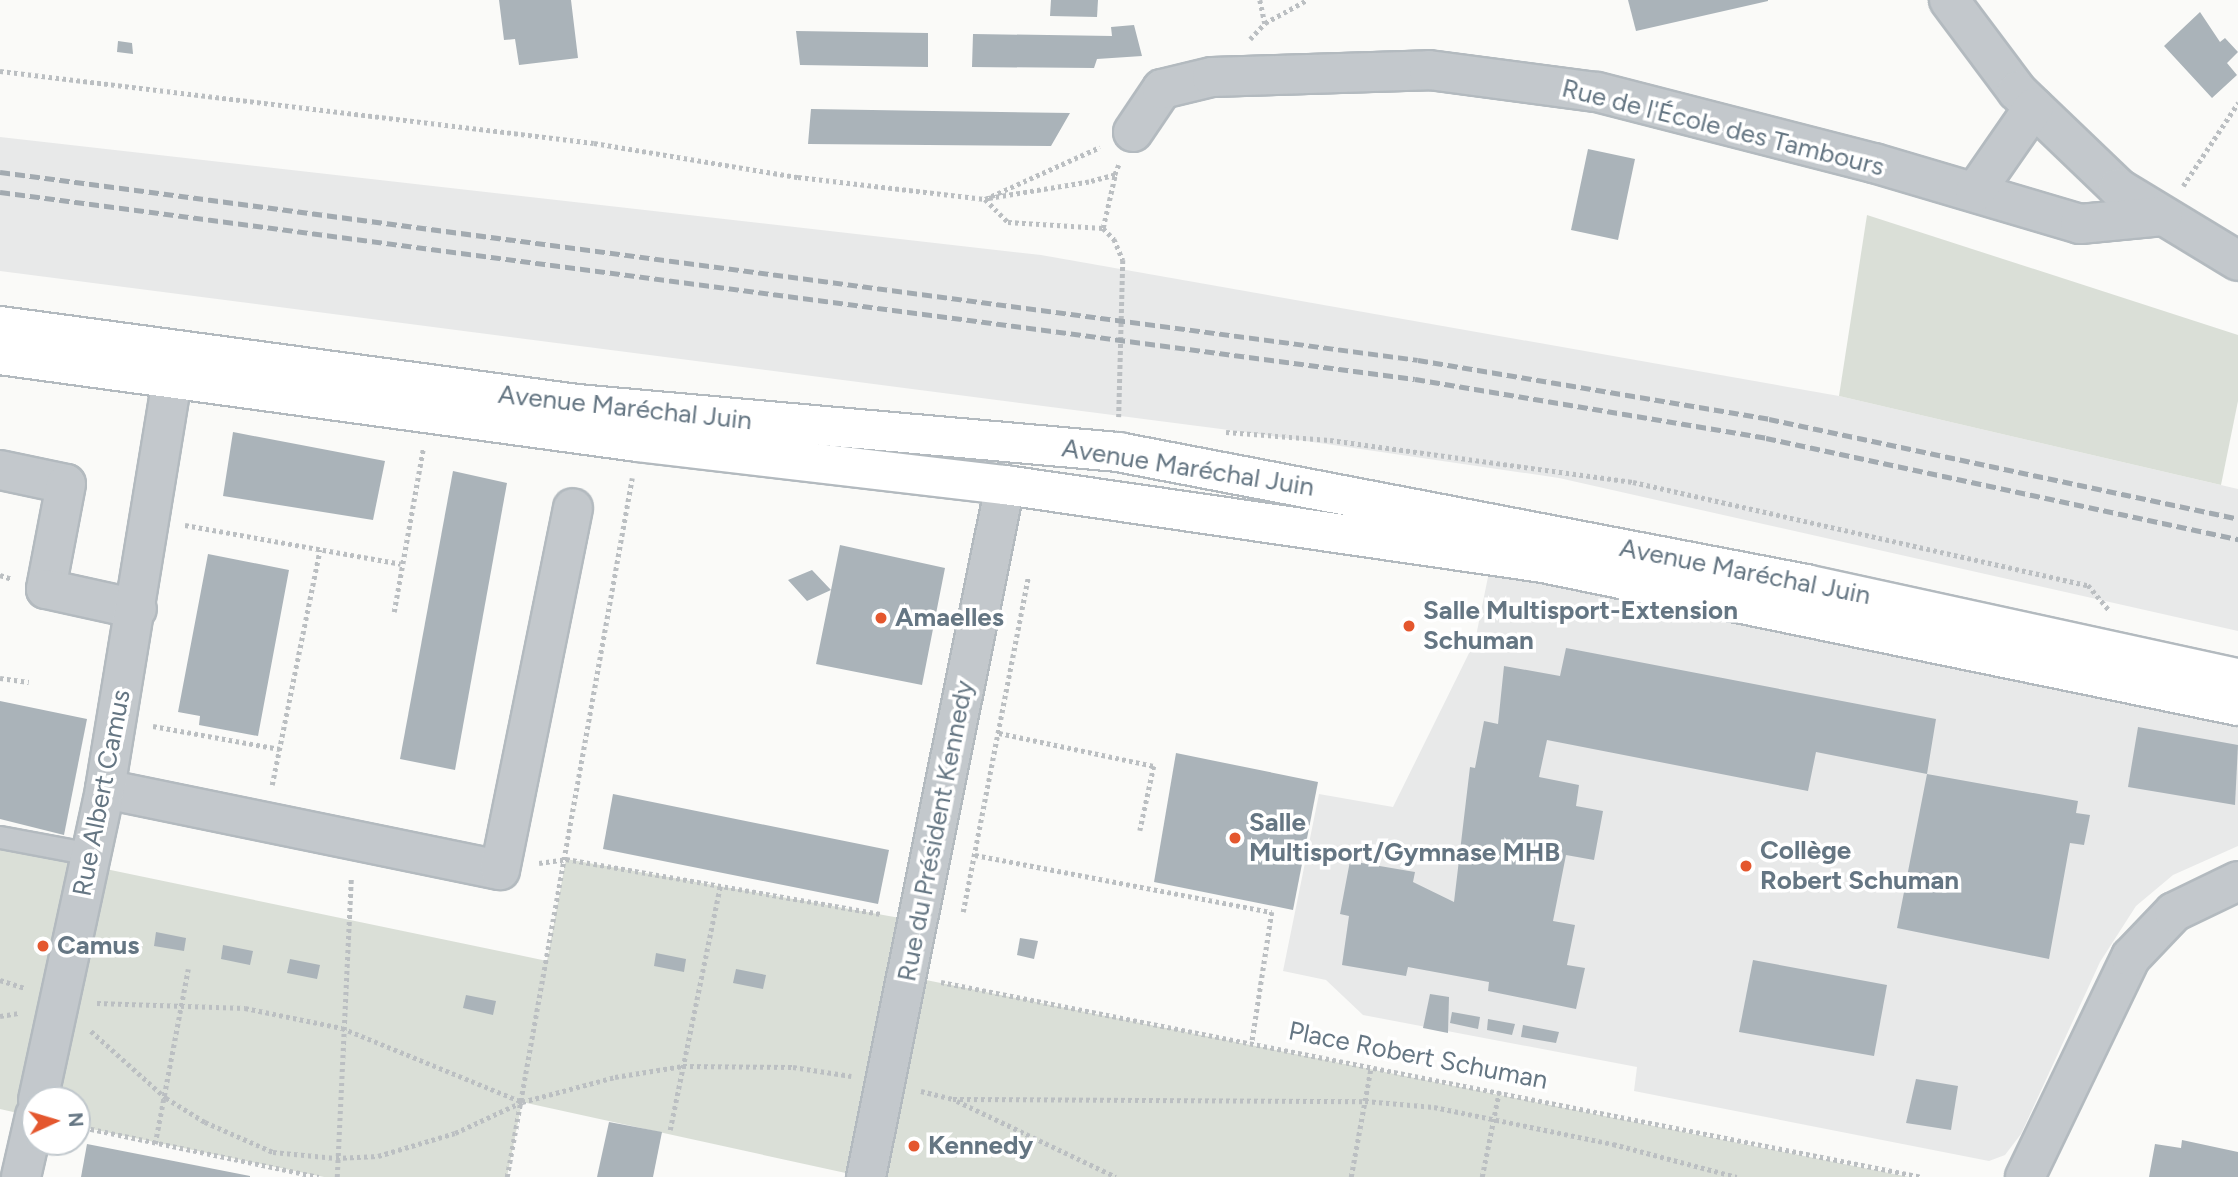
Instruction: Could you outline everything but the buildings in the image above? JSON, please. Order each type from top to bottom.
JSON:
[{"type":"main road","name":"Avenue Maréchal Juin","points":[[0,326],[175,365],[429,414],[638,442],[1005,485],[1543,563],[2238,706]]},
{"type":"main road","name":"Avenue Maréchal Juin","points":[[0,355],[175,365],[1118,452],[1793,581],[2238,678]]},
{"type":"street","points":[[1949,0],[1977,42],[2034,107],[2118,188],[2238,261]]},
{"type":"street","name":"Rue de l'École des Tambours","points":[[1133,132],[1162,89],[1212,77],[1429,70],[1597,92],[1975,192],[2080,224],[2163,216]]},
{"type":"street","points":[[1975,192],[2034,107]]},
{"type":"street","name":"Rue Albert Camus","points":[[41,1086],[105,789],[152,518],[175,365]]},
{"type":"street","points":[[0,470],[66,484],[46,589],[137,608]]},
{"type":"street","name":"Rue du Président Kennedy","points":[[866,1177],[1005,485]]},
{"type":"street","points":[[105,789],[500,870],[573,508]]},
{"type":"street","points":[[2025,1177],[2132,957],[2174,912],[2238,881]]},
{"type":"street","points":[[21,1177],[26,1156]]},
{"type":"lane","points":[[0,837],[91,855]]},
{"type":"path","points":[[1260,0],[1265,23]]},
{"type":"path","points":[[0,71],[594,143],[798,177],[985,199],[1115,175]]},
{"type":"path","points":[[2163,216],[2238,103]]},
{"type":"path","points":[[985,199],[1133,132]]},
{"type":"path","points":[[1119,429],[1123,260],[1103,228],[1115,175],[1133,132]]},
{"type":"path","points":[[985,199],[1008,222],[1103,228]]},
{"type":"path","points":[[394,612],[429,414]]},
{"type":"path","points":[[1213,431],[1330,440],[1633,482],[2088,585],[2116,619]]},
{"type":"path","points":[[508,1177],[638,442]]},
{"type":"path","points":[[152,518],[401,565]]},
{"type":"path","points":[[265,822],[320,550]]},
{"type":"path","points":[[963,912],[1029,570]]},
{"type":"path","points":[[0,678],[29,682]]},
{"type":"path","points":[[117,720],[280,749]]},
{"type":"path","points":[[999,733],[1154,766],[1140,831]]},
{"type":"path","points":[[337,1177],[353,840]]},
{"type":"path","points":[[975,855],[1272,912],[1252,1043]]},
{"type":"path","points":[[566,859],[917,921]]},
{"type":"path","points":[[670,1130],[720,886]]},
{"type":"path","points":[[155,1144],[183,1008],[188,969]]},
{"type":"path","name":"Place Robert Schuman","points":[[906,975],[1922,1177]]},
{"type":"path","points":[[0,980],[60,1001],[183,1008],[246,1008],[342,1028],[522,1102]]},
{"type":"path","points":[[0,1016],[60,1001]]},
{"type":"path","points":[[60,1001],[166,1098],[205,1122],[273,1152],[336,1158],[378,1156],[455,1133],[522,1102],[615,1077],[682,1066],[793,1067],[886,1083],[953,1099],[1116,1177]]},
{"type":"path","points":[[1351,1177],[1371,1067]]},
{"type":"path","points":[[1482,1177],[1499,1092]]},
{"type":"path","points":[[953,1099],[1365,1101],[1494,1119],[1737,1177]]},
{"type":"path","points":[[91,1129],[319,1177]]},
{"type":"shaded area","points":[[0,137],[1041,255],[1839,396],[2238,489],[2238,631],[1559,478],[1252,433],[0,271]]},
{"type":"shaded area","points":[[1867,215],[2238,335],[2238,401],[2221,485],[1839,396]]},
{"type":"shaded area","name":"Collège Robert Schuman","points":[[1489,572],[2238,723],[2238,846],[2173,875],[2136,906],[2100,962],[2021,1134],[2005,1155],[1989,1161],[1634,1091],[1637,1067],[1363,1015],[1326,980],[1283,971],[1319,794],[1393,807],[1475,641]]},
{"type":"shaded area","points":[[0,847],[547,961],[566,859],[917,921],[906,976],[1909,1177],[864,1177],[522,1102],[507,1177],[324,1177],[91,1129],[91,1086],[21,1086],[21,1114],[0,1109]]},
{"type":"railway","points":[[0,172],[1418,360],[1769,419],[2238,519]]},
{"type":"railway","points":[[0,192],[1415,379],[1766,438],[2238,539]]},
{"type":"place","name":"Amaelles","points":[[881,618]]},
{"type":"place","name":"Salle Multisport-Extension Schuman","points":[[1409,626]]},
{"type":"place","name":"Salle Multisport/Gymnase MHB","points":[[1235,838]]},
{"type":"place","name":"Collège Robert Schuman","points":[[1746,866]]},
{"type":"place","name":"Camus","points":[[43,946]]},
{"type":"place","name":"Kennedy","points":[[914,1146]]}]
